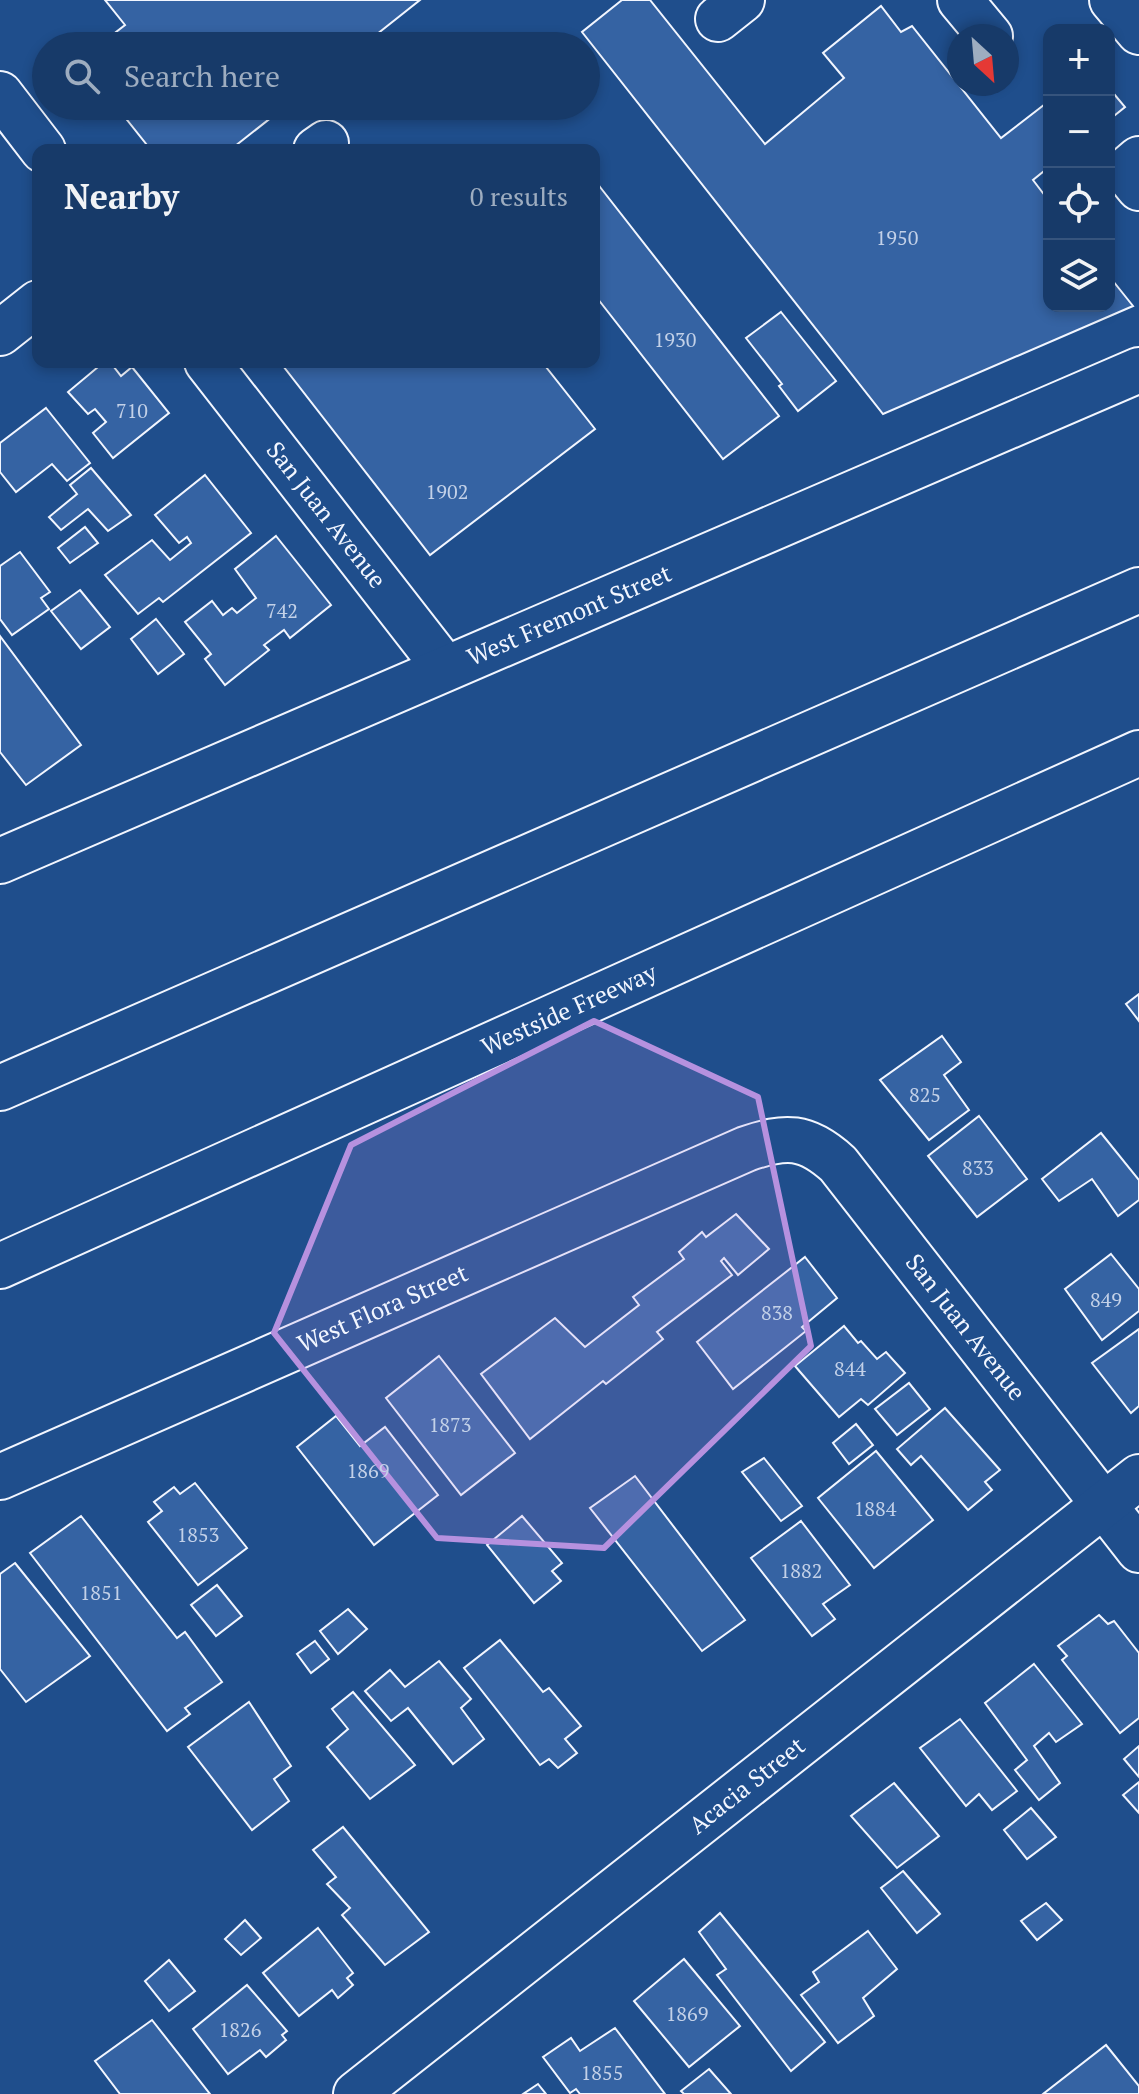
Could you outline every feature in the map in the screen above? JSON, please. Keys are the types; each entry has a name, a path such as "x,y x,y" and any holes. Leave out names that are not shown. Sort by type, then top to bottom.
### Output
{"main road":[{"path":"960,0 980,24"},
{"path":"1112,0 1139,32"},
{"path":"0,94 38,144"},
{"path":"1139,159 1125,171 1139,188"},
{"path":"0,333 32,308"},
{"name":"San Juan Avenue","path":"212,368 445,668"},
{"name":"West Fremont Street","path":"0,861 1139,370"},
{"path":"0,1088 1139,590"},
{"name":"Westside Freeway","path":"0,1266 1139,753"},
{"name":"San Juan Avenue","path":"768,1142 804,1141 821,1149 838,1164 1139,1550"},
{"name":"West Flora Street","path":"0,1477 768,1142"},
{"name":"Acacia Street","path":"356,2094 1139,1477"}],"highlighted area":[{"path":"594,1021 758,1097 811,1346 604,1548 437,1538 274,1333 351,1145"}],"building":[{"path":"105,0 420,0 380,32 116,32 125,25"},
{"path":"622,0 650,0 765,144 844,78 823,53 881,6 901,32 912,26 947,70 947,96 968,96 1001,138 1043,106 1043,172 1033,180 1043,193 1043,312 1115,312 1115,284 1133,306 883,414 600,55 600,32 582,32"},
{"path":"1115,95 1125,107 1115,115"},
{"path":"127,120 268,120 238,144 146,144"},
{"path":"600,187 779,416 723,459 600,302"},
{"path":"781,312 836,381 798,411 779,386 782,384 746,338"},
{"path":"97,368 115,368 121,376 133,368 169,413 113,458 93,433 106,422 95,409 88,414 68,392"},
{"path":"285,368 547,368 595,429 430,555"},
{"path":"46,408 90,463 67,481 52,464 16,492 0,472 0,443"},
{"path":"91,468 131,515 108,531 88,509 61,530 49,517 77,494 70,485"},
{"path":"205,475 251,533 163,602 159,598 138,614 105,575 152,540 170,560 191,543 187,537 179,543 155,515"},
{"path":"85,527 98,543 70,563 58,548"},
{"path":"276,536 331,605 290,638 284,630 264,645 269,650 225,685 205,659 211,654 185,622 212,601 223,615 232,608 237,613 256,598 235,569"},
{"path":"20,552 50,592 41,598 49,609 12,635 0,619 0,566"},
{"path":"80,590 110,627 81,649 51,611"},
{"path":"156,619 184,654 158,674 131,639"},
{"path":"0,636 81,745 26,785 0,752"},
{"path":"1139,994 1139,1021 1126,1004"},
{"path":"942,1036 961,1062 944,1075 969,1110 929,1140 880,1080"},
{"path":"979,1116 1027,1179 977,1217 928,1156"},
{"path":"1101,1133 1139,1180 1139,1200 1118,1216 1092,1179 1059,1201 1042,1179"},
{"path":"736,1214 769,1249 738,1275 724,1258 721,1261 732,1275 657,1332 663,1339 606,1384 603,1381 530,1439 481,1374 555,1318 585,1347 639,1305 633,1297 684,1259 679,1252 702,1232 706,1237"},
{"path":"1111,1254 1139,1289 1139,1311 1102,1340 1065,1289"},
{"path":"805,1257 837,1298 802,1327 806,1331 733,1389 697,1342"},
{"path":"844,1326 877,1359 886,1352 905,1373 868,1405 861,1399 839,1417 795,1366"},
{"path":"1139,1329 1139,1406 1131,1413 1092,1363"},
{"path":"439,1356 515,1453 461,1495 386,1398"},
{"path":"909,1383 930,1409 897,1435 875,1409"},
{"path":"945,1408 1000,1470 985,1482 992,1490 968,1510 921,1456 911,1465 897,1449"},
{"path":"336,1416 360,1446 385,1427 438,1495 374,1545 297,1447"},
{"path":"856,1424 873,1445 849,1464 833,1443"},
{"path":"876,1451 933,1520 874,1568 818,1498"},
{"path":"764,1458 802,1506 781,1521 742,1472"},
{"path":"635,1476 745,1620 702,1651 590,1508"},
{"path":"195,1483 247,1548 198,1585 148,1522 162,1511 154,1502 174,1487 180,1494"},
{"path":"81,1516 177,1638 185,1632 222,1682 185,1708 190,1714 167,1731 30,1553"},
{"path":"522,1516 562,1563 552,1571 561,1581 534,1603 487,1545"},
{"path":"801,1521 850,1585 823,1604 835,1619 812,1636 751,1558"},
{"path":"15,1563 90,1656 26,1702 0,1669 0,1574"},
{"path":"217,1585 242,1616 216,1636 191,1605"},
{"path":"348,1609 367,1629 338,1654 320,1631"},
{"path":"1099,1615 1108,1624 1114,1621 1139,1653 1139,1718 1120,1733 1062,1660 1067,1656 1058,1646"},
{"path":"500,1640 543,1692 549,1688 581,1726 565,1739 577,1753 558,1768 549,1759 540,1765 464,1668"},
{"path":"315,1641 329,1659 311,1673 297,1654"},
{"path":"439,1661 471,1699 461,1708 484,1739 453,1764 408,1708 391,1721 365,1691 390,1670 405,1687"},
{"path":"1034,1664 1082,1724 1056,1742 1049,1733 1034,1746 1060,1783 1039,1800 1015,1770 1027,1760 985,1703"},
{"path":"353,1692 415,1765 370,1799 327,1747 348,1729 332,1709"},
{"path":"249,1702 291,1766 274,1779 289,1801 252,1830 188,1747"},
{"path":"960,1719 1017,1791 992,1810 979,1794 966,1806 920,1748"},
{"path":"1139,1746 1139,1777 1124,1759"},
{"path":"1139,1782 1139,1813 1123,1795"},
{"path":"894,1783 939,1836 897,1868 851,1816"},
{"path":"1031,1808 1056,1837 1027,1859 1004,1830"},
{"path":"343,1827 429,1932 385,1965 342,1915 350,1908 327,1884 336,1877 313,1850"},
{"path":"903,1871 940,1914 917,1933 881,1888"},
{"path":"1046,1903 1062,1920 1037,1940 1021,1921"},
{"path":"720,1913 825,2042 791,2071 717,1975 726,1969 699,1932"},
{"path":"245,1920 261,1938 241,1955 225,1939"},
{"path":"318,1928 353,1973 347,1978 353,1985 338,1998 332,1990 299,2016 263,1973"},
{"path":"868,1931 897,1969 863,1998 874,2016 838,2043 801,1995 819,1982 813,1972"},
{"path":"684,1959 740,2026 689,2067 634,2001"},
{"path":"169,1960 195,1991 169,2011 145,1981"},
{"path":"247,1985 287,2031 282,2035 286,2040 266,2057 260,2050 228,2074 193,2029"},
{"path":"152,2020 210,2094 120,2094 95,2061"},
{"path":"615,2028 665,2094 580,2094 576,2089 570,2093 543,2057 571,2038 580,2051"},
{"path":"1106,2045 1139,2086 1139,2094 1043,2094"},
{"path":"709,2069 731,2094 684,2094 681,2091"},
{"path":"538,2084 546,2094 523,2094"}]}
